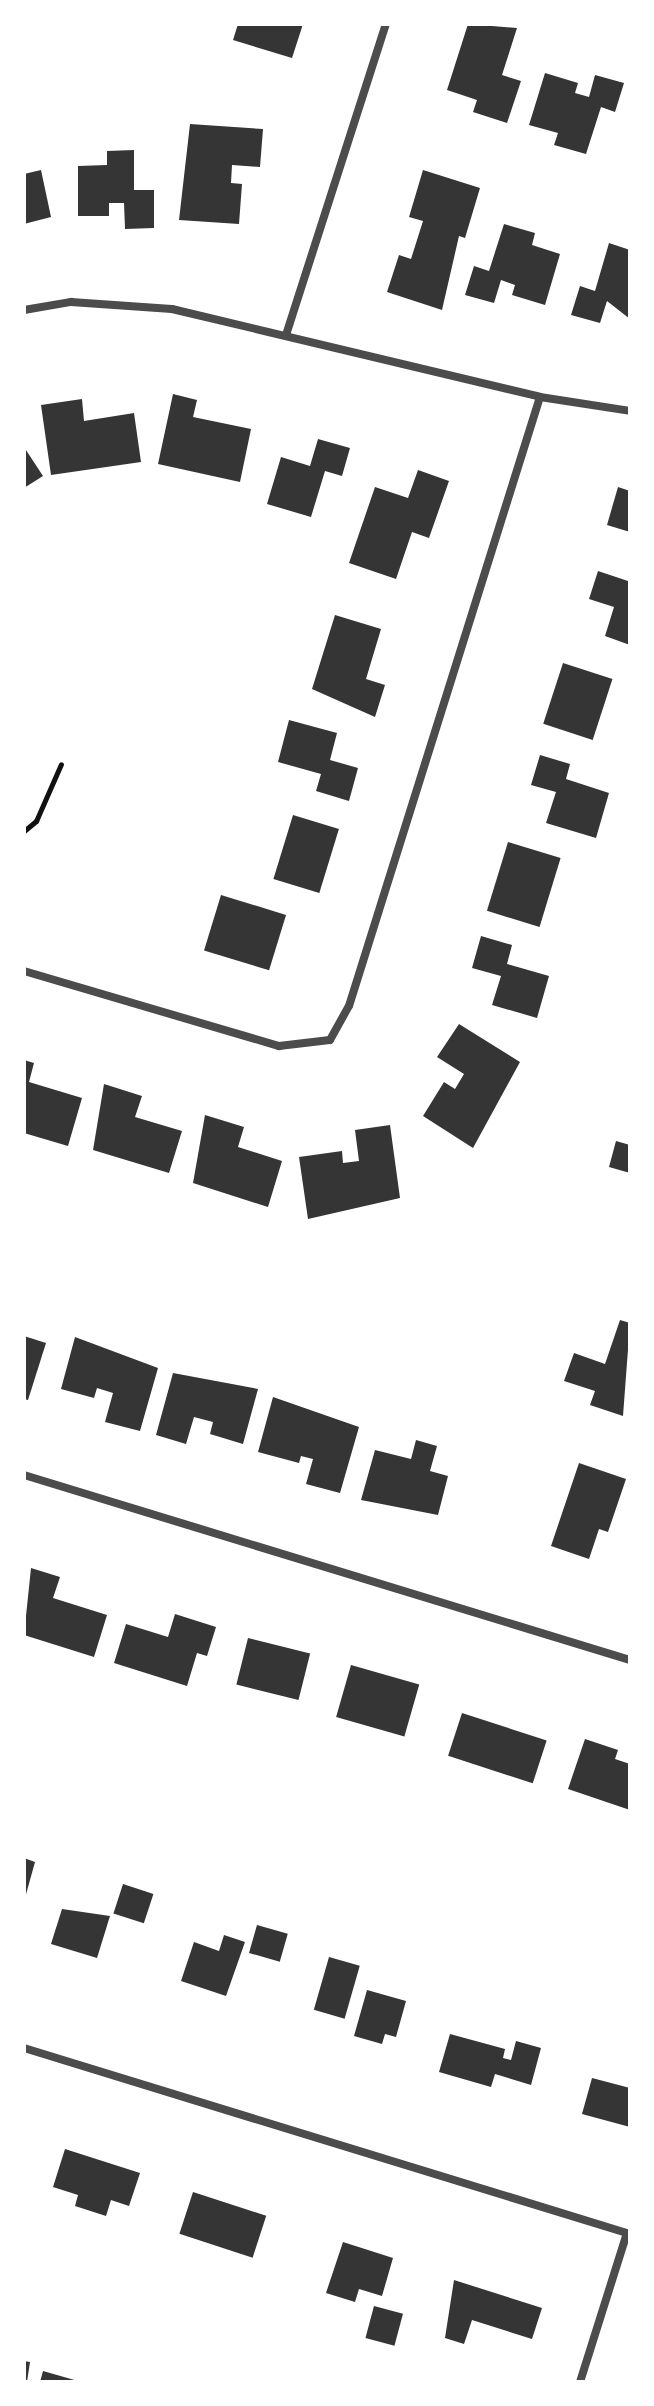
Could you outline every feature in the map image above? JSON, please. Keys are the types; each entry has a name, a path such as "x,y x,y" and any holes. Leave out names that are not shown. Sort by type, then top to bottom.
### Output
{"street":[{"path":"286,335 386,24"},
{"path":"24,310 116,303 286,335 540,397 630,411"},
{"path":"24,971 279,1046 330,1040 349,1006 540,397"},
{"path":"24,1475 630,1660"},
{"path":"24,2048 628,2234 580,2382"}],"path":[{"path":"24,831 36,821 61,764"}],"building":[{"path":"238,24 303,24 292,58 233,40"},
{"path":"468,24 517,28 502,75 521,81 507,123 473,112 477,100 447,90"},
{"path":"545,73 578,83 575,93 589,97 595,75 624,83 615,112 601,107 586,154 554,145 558,133 529,125"},
{"path":"190,124 263,129 260,167 232,165 231,183 242,184 239,224 179,220"},
{"path":"134,150 134,190 154,190 154,228 125,229 124,203 109,203 109,216 78,216 78,166 107,165 107,151"},
{"path":"41,170 51,217 24,224 24,174"},
{"path":"423,170 480,188 465,238 459,236 442,310 387,292 399,255 411,259 423,221 409,217"},
{"path":"504,224 535,233 532,245 560,254 545,305 512,295 515,285 501,280 494,303 465,295 474,266 489,271"},
{"path":"609,243 630,250 630,319 607,301 600,323 571,315 580,286 595,291"},
{"path":"173,394 197,400 193,417 251,429 240,482 158,464"},
{"path":"82,399 84,421 134,413 141,462 51,475 41,405"},
{"path":"318,439 350,448 342,476 325,471 311,517 267,504 281,457 310,466"},
{"path":"24,447 43,476 24,488"},
{"path":"418,470 449,481 429,538 412,532 396,579 349,563 375,487 408,498"},
{"path":"618,487 630,491 630,532 607,525"},
{"path":"598,571 628,581 630,645 605,636 614,607 589,599"},
{"path":"335,615 381,629 366,679 385,685 375,717 312,689"},
{"path":"563,663 612,679 593,740 543,724"},
{"path":"289,720 337,733 330,760 358,768 349,801 316,791 321,774 278,762"},
{"path":"540,755 570,764 566,779 609,793 596,838 546,823 556,792 531,785"},
{"path":"293,815 339,829 319,893 273,879"},
{"path":"508,842 561,858 540,927 487,911"},
{"path":"221,895 286,915 269,970 204,950"},
{"path":"481,936 512,945 507,964 549,976 537,1018 492,1005 501,976 472,968"},
{"path":"459,1024 520,1062 473,1148 423,1116 444,1082 455,1089 464,1074 437,1057"},
{"path":"24,1060 34,1063 29,1082 82,1098 68,1146 24,1133"},
{"path":"104,1084 142,1096 135,1117 182,1131 169,1173 93,1150"},
{"path":"205,1115 244,1127 238,1147 282,1161 268,1207 193,1183"},
{"path":"390,1125 400,1198 308,1219 299,1157 342,1151 343,1163 359,1161 355,1130"},
{"path":"616,1141 630,1145 630,1173 609,1167"},
{"path":"620,1320 630,1323 623,1416 590,1405 595,1391 564,1381 574,1353 605,1364"},
{"path":"24,1336 46,1343 28,1400 24,1399"},
{"path":"75,1337 158,1368 140,1431 105,1422 113,1393 97,1388 94,1398 61,1389"},
{"path":"173,1373 258,1389 243,1444 210,1434 213,1422 194,1417 186,1444 156,1435"},
{"path":"273,1397 359,1427 340,1493 306,1484 313,1459 301,1456 299,1463 258,1452"},
{"path":"416,1440 437,1446 430,1471 448,1476 438,1515 361,1500 375,1450 411,1459"},
{"path":"579,1463 626,1479 608,1532 599,1529 589,1559 551,1546"},
{"path":"31,1568 60,1577 53,1598 107,1615 94,1657 24,1635"},
{"path":"175,1614 216,1627 207,1656 197,1653 187,1686 114,1663 126,1624 168,1637"},
{"path":"248,1638 310,1653 298,1700 236,1685"},
{"path":"351,1665 419,1685 404,1736 336,1717"},
{"path":"462,1713 547,1741 533,1783 448,1756"},
{"path":"585,1739 618,1750 615,1759 630,1764 630,1810 568,1789"},
{"path":"24,1858 35,1862 25,1898 24,1898"},
{"path":"123,1884 153,1894 144,1923 113,1913"},
{"path":"62,1909 110,1916 97,1958 51,1944"},
{"path":"257,1925 288,1934 280,1962 249,1953"},
{"path":"224,1935 245,1942 226,1996 181,1981 194,1942 219,1951"},
{"path":"329,1957 360,1966 345,2019 314,2010"},
{"path":"367,1990 406,2001 396,2037 385,2034 382,2044 354,2036"},
{"path":"450,2034 505,2049 503,2058 511,2060 516,2041 541,2048 531,2085 495,2074 491,2087 439,2072"},
{"path":"592,2078 630,2088 630,2127 582,2114"},
{"path":"65,2149 140,2173 129,2206 111,2200 106,2216 75,2206 78,2195 53,2187"},
{"path":"193,2192 266,2216 253,2258 179,2234"},
{"path":"343,2242 393,2258 382,2296 359,2289 355,2302 326,2293"},
{"path":"454,2280 542,2308 532,2339 472,2320 464,2344 445,2338"},
{"path":"374,2306 403,2314 394,2346 365,2338"},
{"path":"24,2361 30,2362 27,2382 24,2382"},
{"path":"43,2371 78,2381 78,2382 40,2382"}]}
